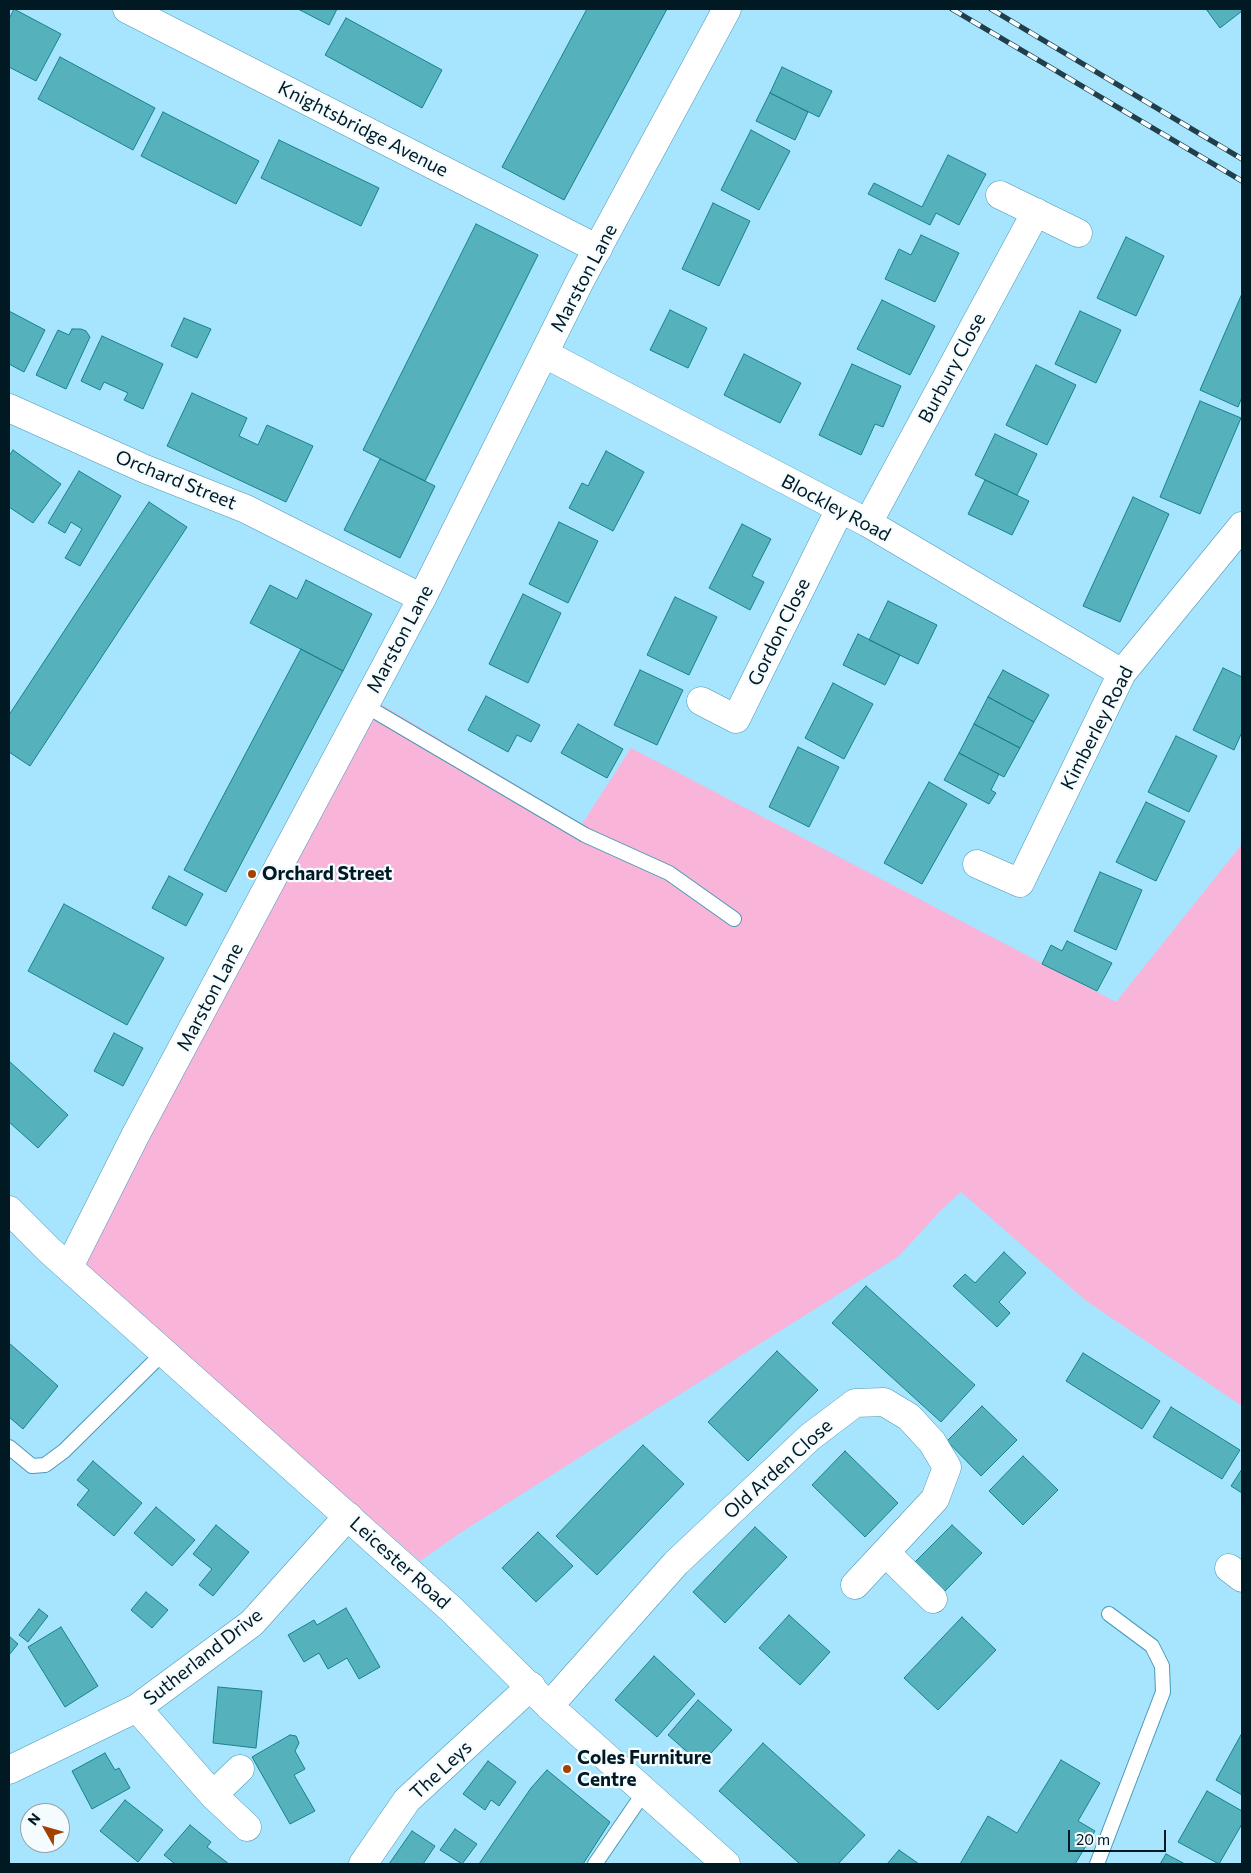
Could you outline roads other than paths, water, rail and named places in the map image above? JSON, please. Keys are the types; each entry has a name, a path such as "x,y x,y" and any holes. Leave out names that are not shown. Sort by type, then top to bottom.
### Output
{"street":[{"name":"Knightsbridge Avenue","path":"127,9 598,249"},
{"name":"Marston Lane","path":"69,1267 136,1134 366,706 582,279 727,9"},
{"path":"1000,195 1078,233"},
{"name":"Burbury Close","path":"868,523 1036,212"},
{"name":"Blockley Road","path":"545,354 868,523 1122,673"},
{"name":"Orchard Street","path":"9,408 145,469 246,509 422,598"},
{"name":"Gordon Close","path":"701,701 736,719 840,509"},
{"name":"Kimberley Road","path":"978,864 1020,883 1122,673 1242,526"},
{"name":"Leicester Road","path":"9,1210 69,1267 451,1609 531,1686 549,1706 726,1864"},
{"name":"Old Arden Close","path":"549,1706 676,1563 810,1437 855,1402 884,1402 909,1417 932,1442 947,1467 935,1499 855,1585"},
{"name":"Sutherland Drive","path":"9,1770 137,1708 252,1622 348,1516"},
{"path":"886,1553 933,1599"},
{"name":"The Leys","path":"363,1864 407,1800 531,1686"},
{"name":"Sutherland Drive","path":"137,1708 213,1795 247,1827"},
{"path":"213,1795 240,1769"}],"lane":[{"path":"366,706 586,835 669,874 734,919"},
{"path":"9,1447 32,1466 45,1464 64,1451 164,1352"},
{"path":"1097,1864 1163,1692 1162,1666 1152,1646 1108,1614"},
{"path":"595,1864 645,1792"}],"railway":[{"path":"952,9 1242,181"},
{"path":"991,9 1242,159"}],"place":[{"name":"Orchard Street","path":"252,874"},
{"name":"Coles Furniture Centre","path":"567,1769"}]}
